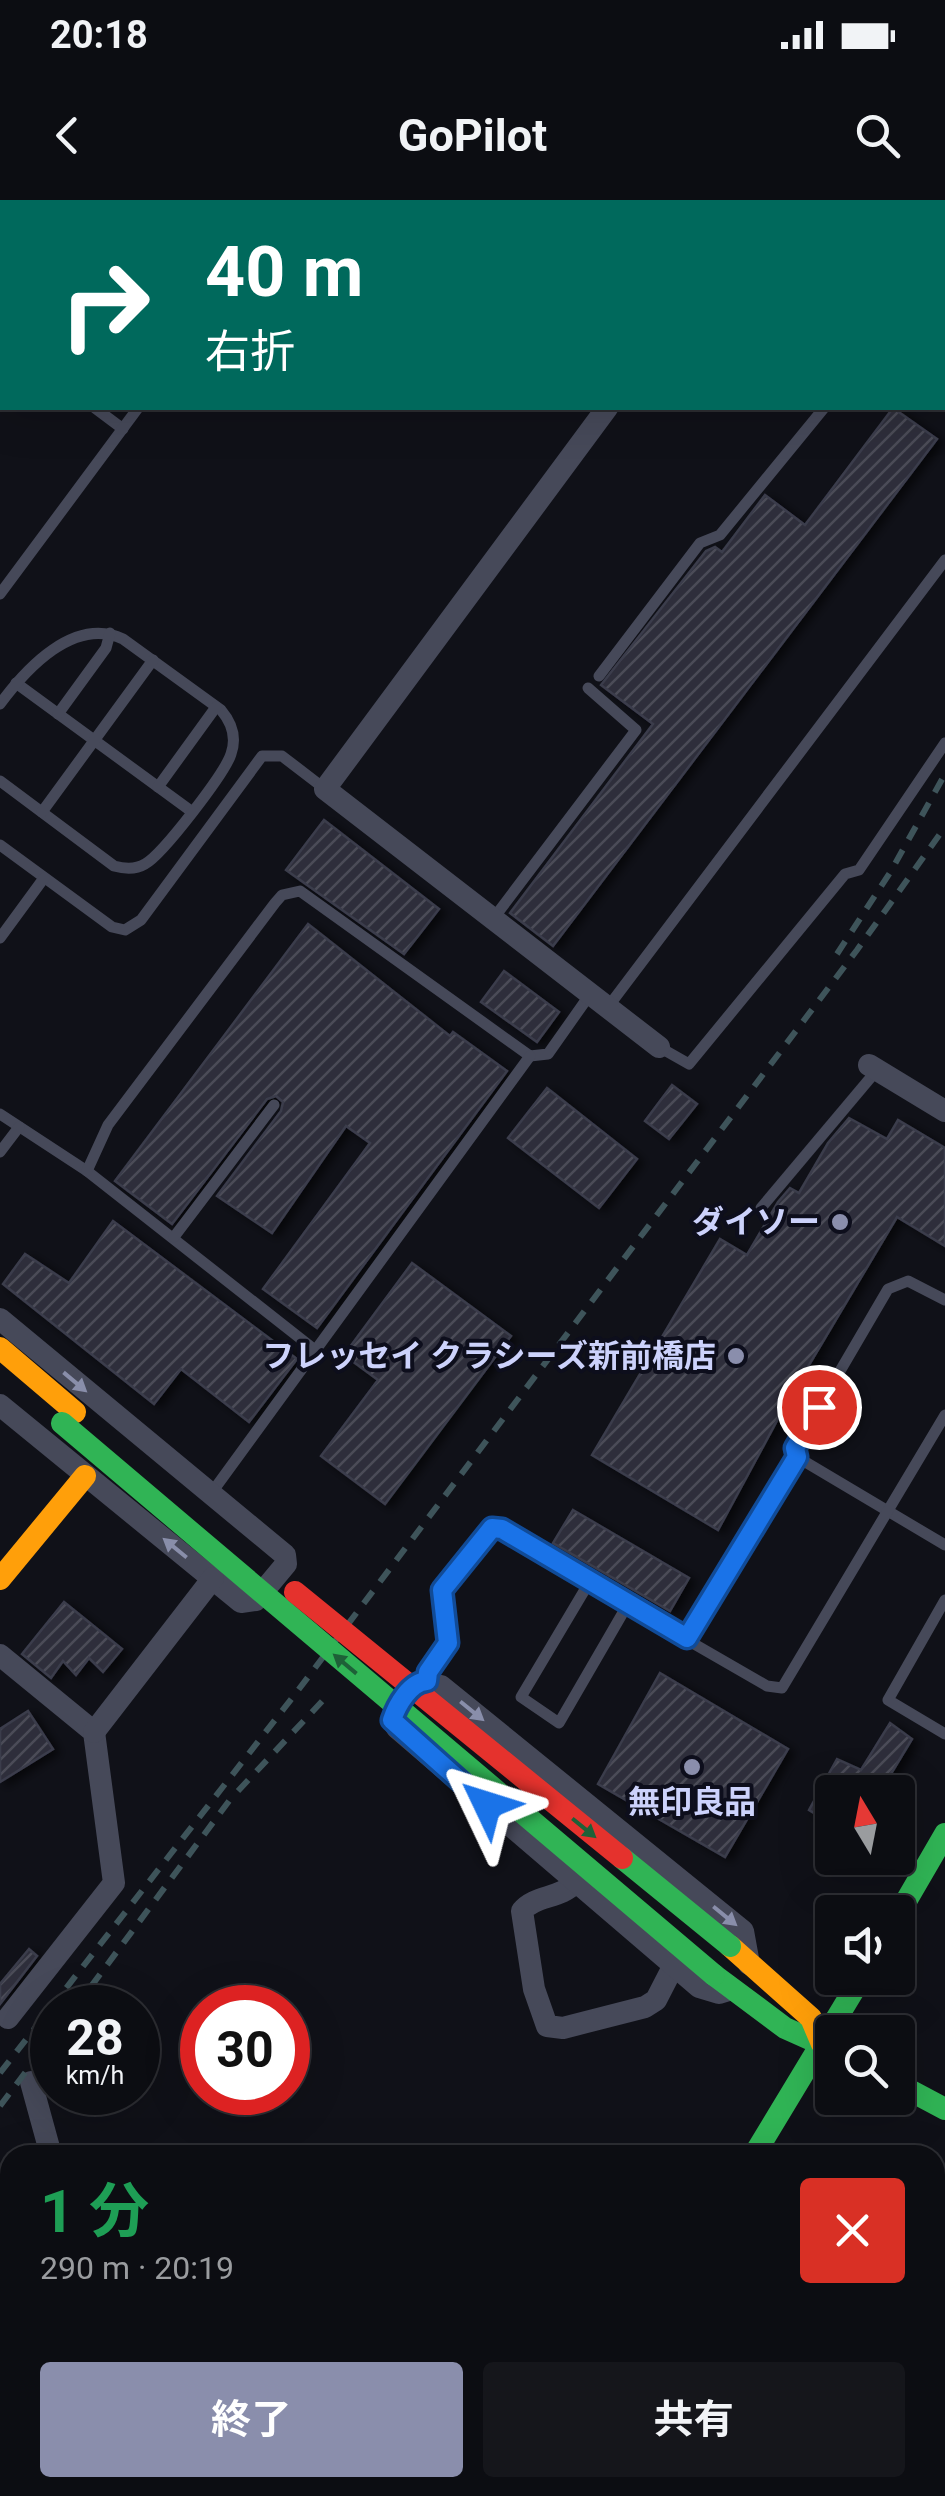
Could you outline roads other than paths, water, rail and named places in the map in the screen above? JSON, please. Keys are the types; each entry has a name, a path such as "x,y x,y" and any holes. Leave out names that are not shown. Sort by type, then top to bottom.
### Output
{"street":[{"path":"607,410 325,789 659,1046"},
{"path":"873,1068 945,1111"},
{"path":"0,1319 287,1560 252,1604 241,1602 0,1405"},
{"path":"0,1348 68,1418 723,1982 784,2028 815,2041"},
{"path":"0,1374 68,1418 730,1946 815,2025"},
{"path":"0,1580 84,1476"},
{"path":"94,1732 212,1578"},
{"path":"0,1655 94,1732 114,1883 8,2018"},
{"path":"723,1982 707,1991 397,1728 392,1720 394,1712 419,1682 441,1686 743,1931 748,1964"},
{"path":"910,1895 945,1834"},
{"path":"576,1882 565,1894 530,1902 522,1911 534,1989 547,2026 563,2028 645,2007 656,2000 674,1965"},
{"path":"765,2145 815,2065"},
{"path":"915,2093 945,2109"},
{"path":"40,2115 49,2145"}],"lane":[{"path":"97,410 123,429"},
{"path":"0,594 137,410"},
{"path":"599,676 700,544 720,535 822,410"},
{"path":"86,1171 108,1125 275,903 292,892 300,891 530,1056 548,1054 600,1000 945,560"},
{"path":"0,564 14,575"},
{"path":"0,704 41,658 92,633 110,633 216,707 231,723 233,750 155,857 131,869 114,866 0,781"},
{"path":"58,714 106,648 110,633"},
{"path":"42,812 153,660"},
{"path":"16,683 191,811"},
{"path":"493,919 636,730 588,688"},
{"path":"158,787 216,707"},
{"path":"659,1046 688,1064 845,874 859,870 945,744"},
{"path":"0,845 112,927 125,930 140,920 262,756 282,756 325,789"},
{"path":"0,938 44,878"},
{"path":"210,1495 530,1056"},
{"path":"760,1208 873,1068"},
{"path":"174,1237 274,1104"},
{"path":"0,1114 86,1171 315,1350"},
{"path":"0,1152 18,1127"},
{"path":"687,1638 797,1457 795,1448 888,1289 908,1280 945,1300"},
{"path":"427,1681 449,1638 442,1590 488,1530 502,1529 766,1686 782,1688 945,1415"},
{"path":"797,1457 945,1545"},
{"path":"590,1581 520,1697 559,1723 628,1604"},
{"path":"945,1600 888,1700 945,1734"}],"railway":[{"path":"837,954 891,871 945,774"},
{"path":"0,2073 296,1693 857,950 945,827"},
{"path":"238,1791 327,1696"},
{"path":"92,1985 229,1801"},
{"path":"0,2106 30,2066"}],"place":[{"name":"ダイソー","path":"840,1222"},
{"name":"フレッセイ クラシーズ新前橋店","path":"736,1356"},
{"name":"無印良品","path":"692,1767"}]}
